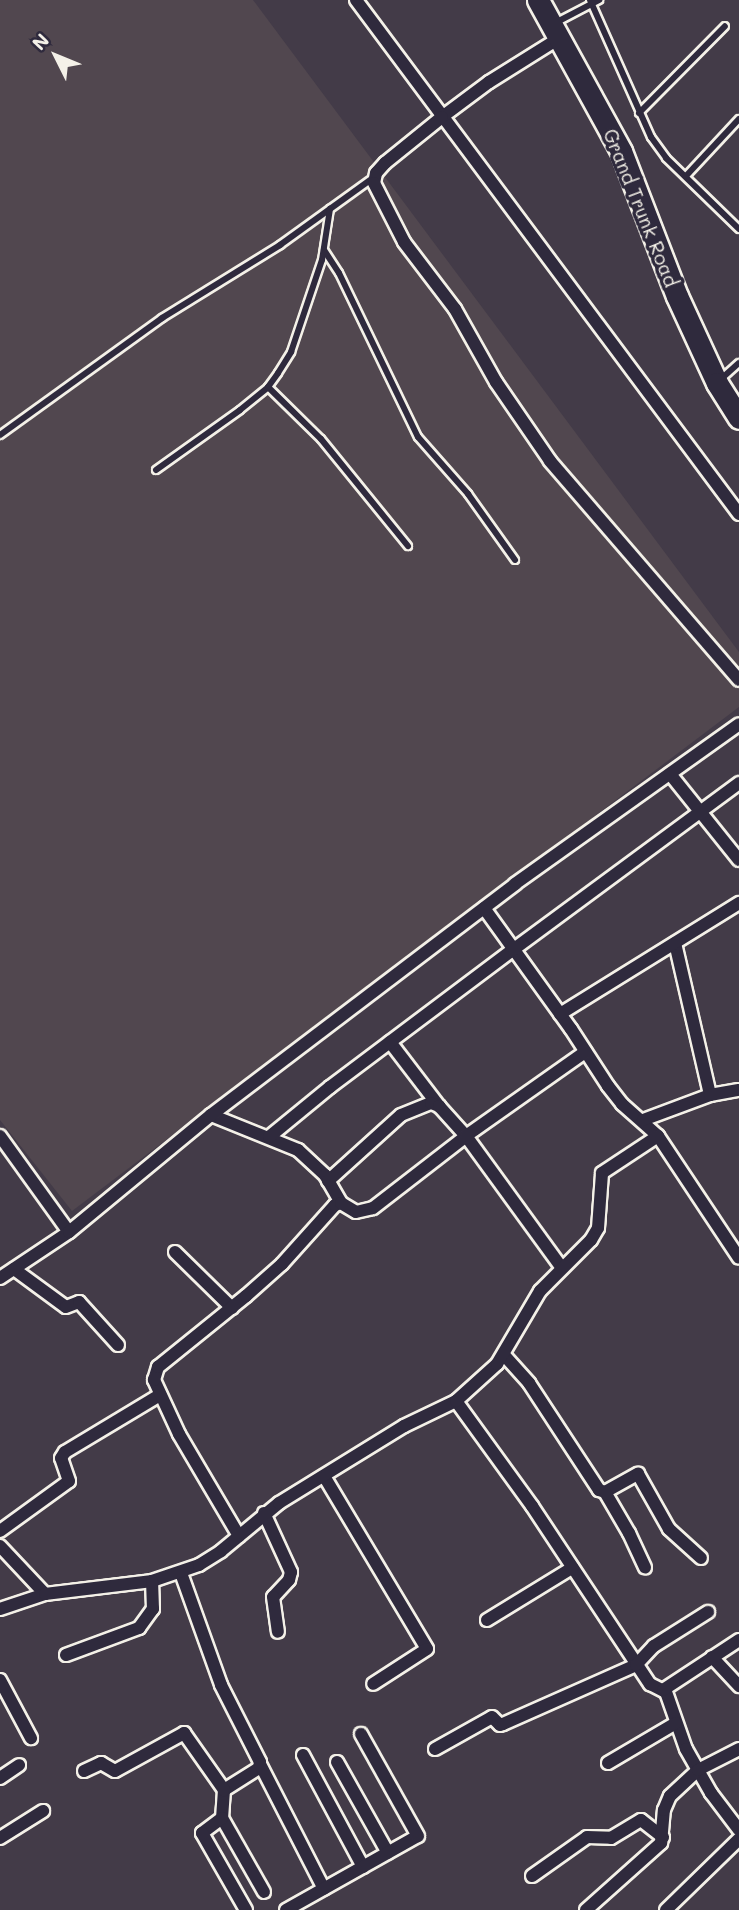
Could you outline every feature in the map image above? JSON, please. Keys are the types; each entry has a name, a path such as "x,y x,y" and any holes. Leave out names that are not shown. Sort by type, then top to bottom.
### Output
{"main road":[{"name":"Grand Trunk Road","path":"538,0 621,151 677,296 717,383 739,418"}],"street":[{"path":"356,0 739,514"},
{"path":"557,31 385,163 374,177 377,192 404,242 454,309 496,382 543,452 739,680"},
{"path":"0,1278 69,1232 211,1115 484,908 739,724"},
{"path":"670,774 739,860"},
{"path":"270,1137 514,948 739,783"},
{"path":"560,1014 739,903"},
{"path":"484,908 622,1104 659,1136 739,1258"},
{"path":"675,943 710,1095"},
{"path":"390,1042 439,1106 466,1136 562,1268"},
{"path":"211,1115 298,1150 314,1163 341,1203 356,1212 373,1208 466,1136 585,1052"},
{"path":"643,1120 710,1095 739,1090"},
{"path":"328,1181 401,1115 430,1104 439,1106"},
{"path":"0,1136 69,1232"},
{"path":"0,1609 45,1594 152,1581 181,1573 221,1551 264,1513 404,1426 456,1401 504,1355 540,1291 592,1240 598,1228 599,1181 602,1173 659,1136"},
{"path":"239,1536 179,1434 154,1380 158,1367 282,1264 330,1210 341,1203"},
{"path":"175,1252 232,1308"},
{"path":"14,1269 66,1307 79,1301 118,1345"},
{"path":"504,1355 529,1383 599,1490 605,1492 645,1567"},
{"path":"0,1531 69,1481 61,1458 65,1452 160,1395"},
{"path":"456,1401 532,1506 636,1665 650,1684 663,1690 669,1698 676,1723 698,1770 739,1830"},
{"path":"605,1492 638,1474 669,1529 701,1558"},
{"path":"324,1476 390,1591 427,1646 424,1653 373,1684"},
{"path":"264,1513 291,1572 289,1580 273,1597 278,1632"},
{"path":"0,1546 45,1594"},
{"path":"487,1620 572,1568"},
{"path":"181,1573 221,1685 324,1889"},
{"path":"66,1655 139,1628 153,1609 152,1581"},
{"path":"435,1749 492,1717 499,1725 503,1724 636,1665 654,1646 708,1612"},
{"path":"663,1690 739,1640"},
{"path":"712,1657 739,1686"},
{"path":"0,1680 31,1738"},
{"path":"608,1763 676,1723"},
{"path":"84,1771 101,1763 115,1771 184,1733 224,1790 222,1818 264,1892"},
{"path":"294,1908 416,1838 418,1832 361,1734"},
{"path":"586,1910 657,1849 663,1837 666,1802 698,1770 739,1749"},
{"path":"303,1755 363,1867"},
{"path":"337,1762 388,1853"},
{"path":"0,1778 19,1765"},
{"path":"224,1790 260,1765"},
{"path":"0,1838 43,1811"},
{"path":"222,1818 203,1829 202,1833 246,1910"},
{"path":"532,1876 583,1838 611,1838 641,1820 663,1837"},
{"path":"666,1910 739,1839"}],"lane":[{"path":"557,31 594,2 639,113 657,147 739,229"},
{"path":"639,113 725,26"},
{"path":"686,176 739,119"},
{"path":"0,435 162,318 280,245 374,177"},
{"path":"156,470 268,387 291,352 324,250 330,208"},
{"path":"324,250 339,273 418,436 468,494 515,560"},
{"path":"717,383 739,363"},
{"path":"268,387 321,439 408,546"}],"shaded area":[{"path":"0,0 253,0 739,652 739,707 72,1211 0,1120"}]}
